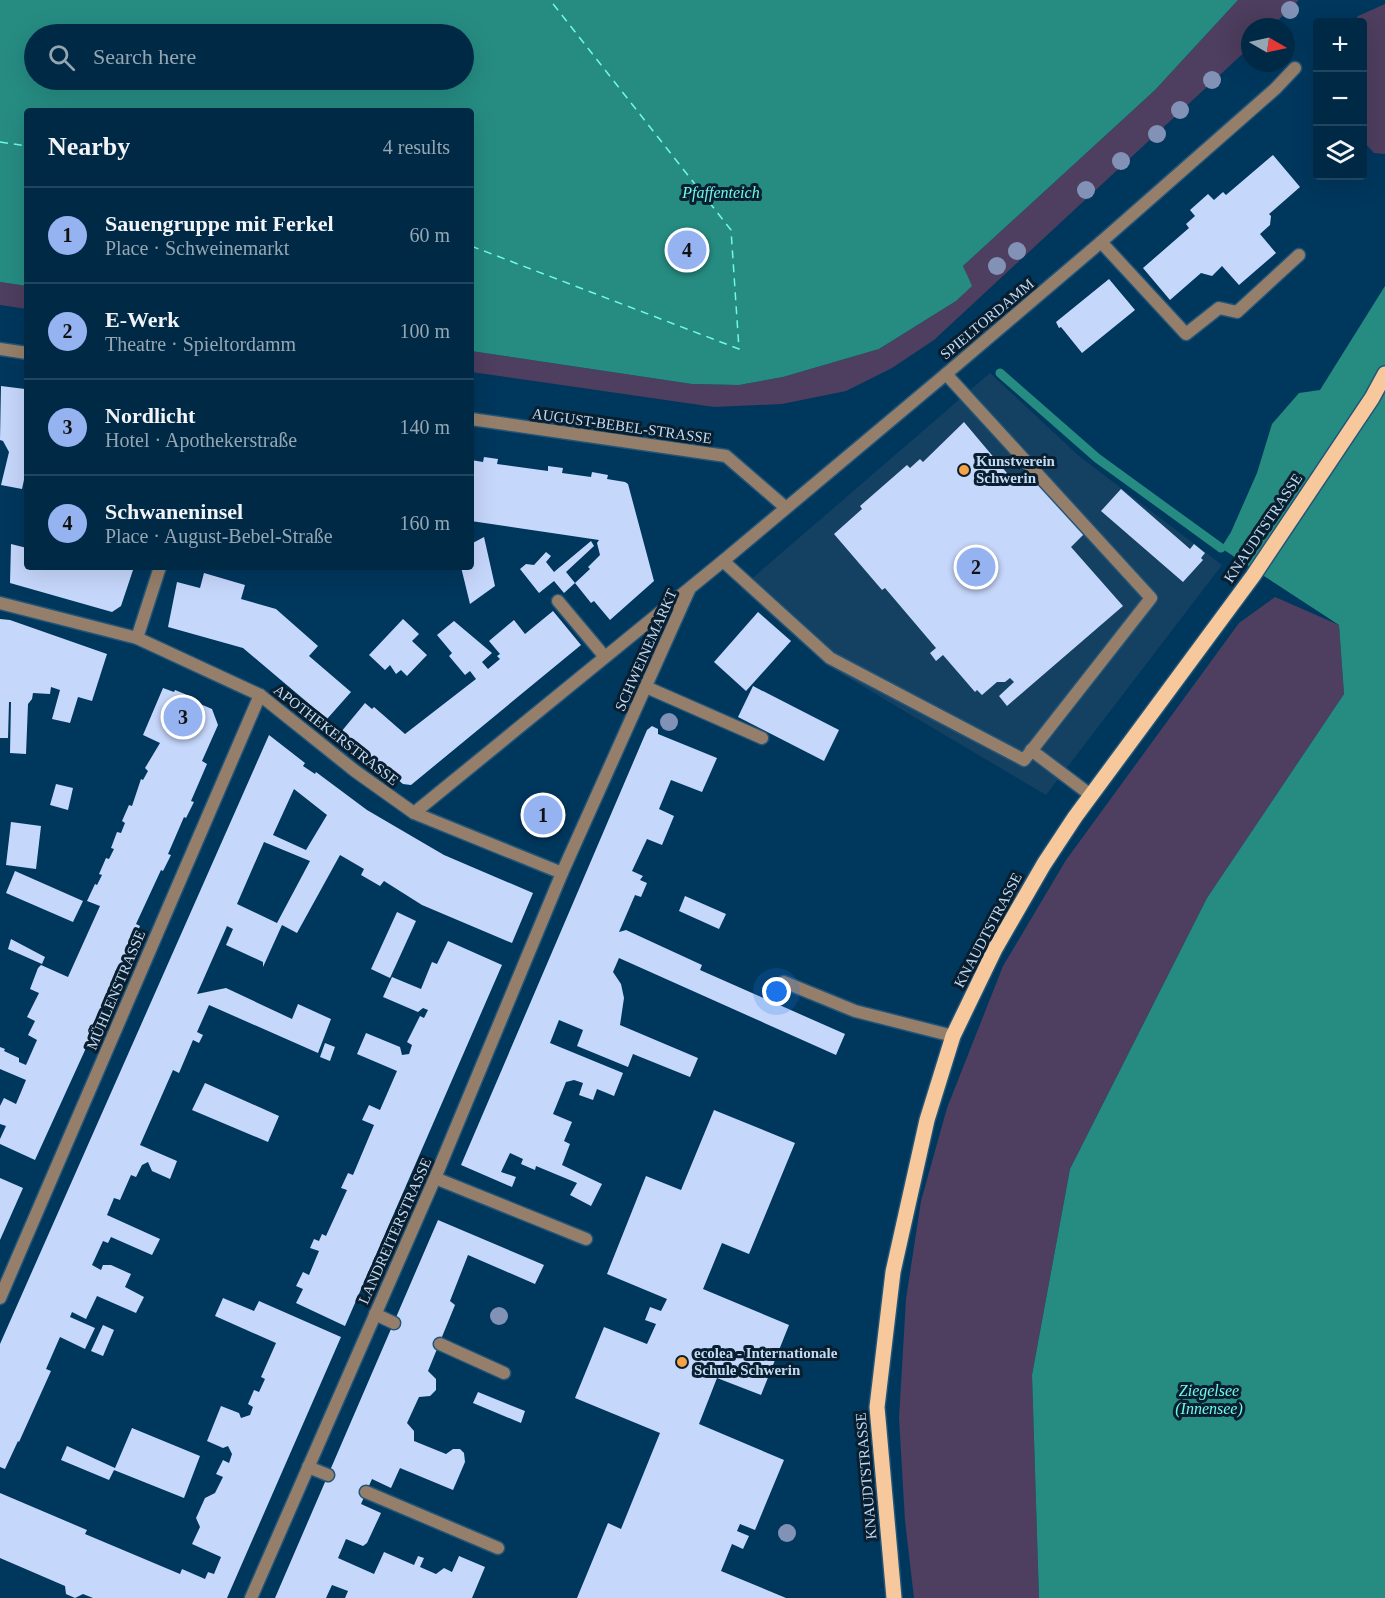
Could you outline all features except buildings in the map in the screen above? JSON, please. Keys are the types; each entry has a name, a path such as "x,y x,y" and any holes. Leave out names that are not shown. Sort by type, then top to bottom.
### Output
{"main road":[{"name":"KNAUDTSTRASSE","path":"894,1598 877,1407 893,1272 927,1120 953,1036 995,950 1044,864 1075,817 1253,576 1372,398 1385,374"}],"street":[{"name":"SPIELTORDAMM","path":"691,586 1101,242 1275,89 1291,72"},
{"path":"1101,242 1186,334 1219,308 1238,312 1299,255"},
{"path":"0,349 24,353"},
{"path":"723,561 830,658 1024,760 1150,598 946,374"},
{"name":"AUGUST-BEBEL-STRASSE","path":"474,419 726,456 785,507"},
{"path":"137,638 159,570"},
{"name":"SCHWEINEMARKT","path":"414,813 691,586"},
{"name":"SCHWEINEMARKT","path":"562,873 691,586"},
{"path":"558,601 605,657"},
{"name":"APOTHEKERSTRASSE","path":"0,603 137,638 260,695 356,771 414,813"},
{"path":"646,687 762,738"},
{"name":"MÜHLENSTRASSE","path":"0,1298 260,695"},
{"path":"1031,750 1092,796"},
{"path":"414,813 562,873"},
{"name":"LANDREITERSTRASSE","path":"250,1598 435,1178 562,873"},
{"path":"784,982 855,1011 953,1036"},
{"path":"435,1178 586,1239"},
{"path":"375,1314 394,1323"},
{"path":"440,1344 504,1373"},
{"path":"308,1467 328,1475"},
{"path":"366,1492 498,1548"}],"shaded area":[{"path":"1238,0 1299,0 1280,18 1241,18 1241,55 934,340 892,368 846,391 782,404 714,407 474,372 474,351 692,384 739,385 783,377 879,349 956,301 971,286 963,266 1155,90"},
{"path":"1385,4 1385,154 1374,153 1367,145 1367,18 1357,18"},
{"path":"0,282 24,286 24,309 0,305"},
{"path":"990,373 1079,456 1222,565 1046,795 825,664 741,588"},
{"path":"1275,597 1339,625 1344,694 1207,898 1070,1169 1032,1375 1039,1598 914,1598 905,1521 899,1418 906,1299 921,1201 947,1108 1003,966 1066,860 1239,623"}],"water":[{"name":"Pfaffenteich","path":"0,0 1238,0 1155,90 963,266 972,286 956,301 879,349 783,377 739,385 692,384 474,351 474,108 24,108 24,286 0,282"},
{"name":"Ziegelsee (Innensee)","path":"1385,286 1385,1598 1039,1598 1032,1375 1070,1169 1207,898 1344,694 1339,625 1221,548 1231,532 1257,473 1272,424 1299,393 1320,390"}],"waterway":[{"path":"1000,373 1097,458 1221,548"}],"ferry route":[{"path":"474,247 739,349 731,230 550,0"},
{"path":"0,142 24,146"}],"place":[{"name":"Schwaneninsel","path":"687,250"},
{"name":"Kunstverein Schwerin","path":"964,470"},
{"name":"E-Werk","path":"976,567"},
{"name":"Nordlicht","path":"183,717"},
{"name":"Sauengruppe mit Ferkel","path":"543,815"},
{"name":"ecolea - Internationale Schule Schwerin","path":"682,1362"}]}
